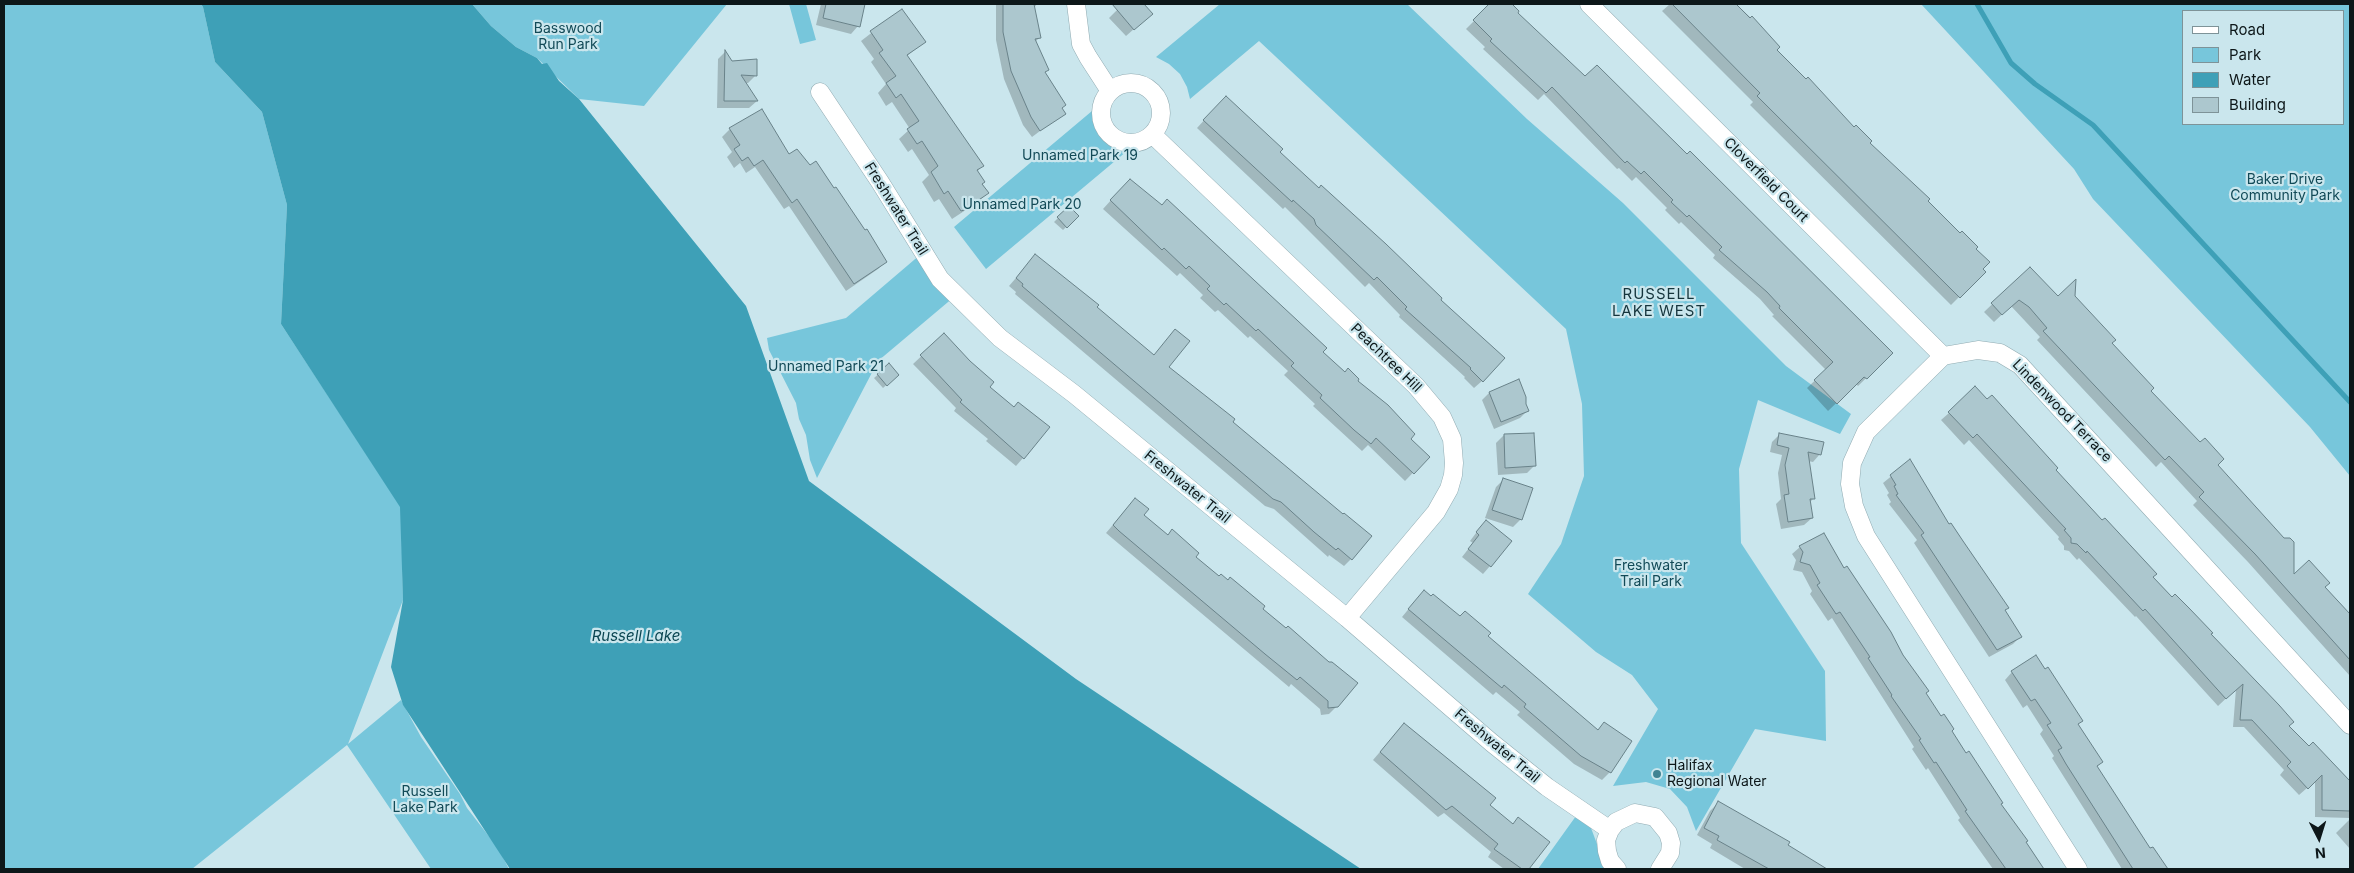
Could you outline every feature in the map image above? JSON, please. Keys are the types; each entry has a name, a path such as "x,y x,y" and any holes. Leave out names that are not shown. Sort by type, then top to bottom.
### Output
{"street":[{"path":"1076,4 1081,44 1110,91"},
{"name":"Cloverfield Court","path":"1589,4 1943,356"},
{"path":"1129,82 1140,84 1152,91 1161,106 1162,116 1159,126 1153,135 1136,144 1117,140 1109,134 1104,127 1101,117 1104,99 1110,91 1129,82"},
{"name":"Freshwater Trail","path":"820,92 880,182 940,279 1000,338 1074,394 1347,618 1492,743 1547,787 1610,830"},
{"name":"Peachtree Hill","path":"1153,135 1416,386 1442,417 1452,439 1453,475 1449,489 1436,512 1347,618"},
{"name":"Lindenwood Terrace","path":"1943,356 1985,351 2000,353 2020,365 2174,530 2350,725"},
{"path":"1943,356 1866,432 1852,463 1850,484 1854,506 1866,536 2078,869"},
{"path":"1617,869 1610,861 1606,840 1616,822 1630,814 1645,814 1655,817 1663,824 1671,842 1668,867"}],"green space":[{"name":"Russell Lake Park","path":"4,4 201,4 203,7 215,62 262,112 287,205 281,324 401,507 403,600 348,744 401,700 421,737 460,794 467,808 498,848 509,869 431,869 347,745 192,869 4,869"},
{"name":"Basswood Run Park","path":"472,4 727,4 644,106 579,99 537,58 516,47 491,26"},
{"path":"789,4 806,4 816,40 800,44"},
{"name":"Freshwater Trail Park","path":"1220,4 1407,4 1527,119 1623,203 1786,366 1851,414 1840,434 1758,400 1739,469 1741,543 1825,671 1826,741 1755,729 1696,831 1687,807 1670,789 1646,782 1613,786 1658,709 1632,675 1596,652 1528,594 1561,544 1584,476 1582,404 1566,329 1259,41 1190,99 1187,87 1180,74 1169,64 1156,57"},
{"name":"Baker Drive Community Park","path":"1921,4 2350,4 2350,476 2310,427 2093,199 2074,169"},
{"path":"1092,111 1096,125 1105,137 1114,145 1127,151 986,269 954,227"},
{"name":"Unnamed Park 21","path":"921,254 954,297 878,361 817,478 810,460 806,435 799,419 796,403 769,350 767,338 846,318"},
{"path":"1576,816 1591,828 1600,852 1613,869 1538,869"}],"water":[{"name":"Russell Lake","path":"201,4 472,4 491,26 516,47 537,58 542,64 547,63 559,81 579,99 746,306 809,481 1076,679 1361,869 510,869 403,705 391,667 403,600 400,507 281,324 287,205 262,112 215,62"}],"building":[{"path":"826,4 865,4 860,27 823,18"},
{"path":"1003,4 1034,4 1041,38 1035,39 1049,70 1045,72 1066,105 1062,108 1066,114 1040,131 1031,117 1011,71 1003,32"},
{"path":"1112,4 1144,4 1153,14 1134,30"},
{"path":"1489,4 1512,4 1519,11 1518,13 1585,76 1597,65 1687,154 1690,151 1893,353 1867,379 1864,377 1837,404 1814,380 1833,362 1779,308 1780,306 1767,292 1719,250 1722,247 1689,215 1687,217 1671,202 1673,200 1644,171 1641,174 1627,161 1625,163 1552,87 1546,93 1490,41 1492,39 1473,20"},
{"path":"1672,4 1736,4 1750,18 1752,16 1780,47 1777,50 1806,79 1808,77 1854,127 1856,125 1872,141 1870,143 1930,199 1928,201 1960,233 1962,231 1978,247 1976,249 1990,262 1983,269 1986,272 1960,298 1757,96 1760,93"},
{"path":"902,9 926,42 907,55 984,166 977,170 985,182 982,184 989,193 961,211 948,191 944,194 931,172 938,166 922,141 917,144 907,129 919,121 901,94 896,98 886,83 896,76 879,53 883,50 870,31"},
{"path":"725,50 732,61 757,59 757,76 741,75 758,101 724,101"},
{"path":"1226,96 1283,149 1280,152 1319,188 1321,185 1386,244 1442,298 1441,300 1505,358 1483,382 1471,368 1405,309 1407,307 1377,277 1374,280 1316,225 1314,219 1293,200 1292,202 1203,120"},
{"path":"762,109 789,154 797,149 810,165 816,161 865,230 867,229 887,262 854,284 797,199 792,203 763,160 754,166 748,157 742,161 734,149 740,145 729,128"},
{"path":"1130,179 1162,205 1167,199 1327,348 1323,352 1345,372 1348,368 1359,379 1358,381 1388,405 1415,434 1411,439 1430,457 1414,474 1376,438 1371,444 1354,430 1320,398 1322,395 1291,366 1294,363 1258,329 1256,331 1226,303 1224,305 1207,289 1210,286 1189,266 1186,269 1164,248 1162,250 1110,200"},
{"path":"1069,206 1079,216 1067,228 1057,217"},
{"path":"1035,254 1099,305 1097,307 1154,355 1175,329 1190,341 1169,367 1235,419 1233,422 1372,536 1352,560 1338,548 1336,550 1281,502 1273,499 1022,286 1023,284 1016,278"},
{"path":"2030,267 2058,296 2076,279 2075,296 2116,340 2112,343 2154,388 2151,391 2200,442 2205,438 2224,459 2218,465 2284,538 2290,538 2294,542 2294,574 2309,560 2330,583 2325,587 2350,614 2350,660 2255,554 2199,497 2204,492 2169,456 2165,460 2043,331 2047,328 2029,307 2019,300 2002,315 1991,303"},
{"path":"944,333 970,361 994,382 990,387 1014,407 1018,402 1050,427 1024,459 960,402 962,400 920,355"},
{"path":"889,363 899,375 887,386 877,374"},
{"path":"1519,379 1529,411 1501,422 1489,392"},
{"path":"1975,386 1987,399 1992,395 2058,468 2056,470 2102,520 2105,518 2157,574 2153,577 2172,597 2175,594 2213,633 2211,634 2294,722 2289,726 2309,746 2313,742 2350,781 2350,811 2322,810 2322,775 2308,789 2287,766 2291,762 2252,720 2240,720 2243,684 2226,699 2145,609 2143,611 2087,551 2086,553 2077,544 2071,543 2071,538 2064,530 2066,529 1977,434 1973,438 1948,412"},
{"path":"1534,433 1536,466 1505,468 1504,434"},
{"path":"1779,433 1824,442 1821,455 1808,452 1815,499 1810,499 1813,518 1788,522 1784,495 1789,494 1785,465 1789,448 1777,445"},
{"path":"1910,459 1949,524 1951,523 2009,608 2005,610 2022,637 1997,650 1921,535 1924,533 1896,495 1898,494 1894,486 1896,485 1890,475"},
{"path":"1503,478 1533,488 1522,520 1492,510"},
{"path":"1135,498 1149,509 1144,515 1168,535 1172,529 1199,553 1196,557 1219,576 1221,574 1228,580 1230,577 1265,606 1263,609 1286,628 1288,626 1329,662 1332,662 1358,683 1338,707 1328,708 1328,701 1300,677 1297,680 1265,654 1113,525"},
{"path":"1486,520 1512,541 1491,567 1468,549 1479,535 1476,532"},
{"path":"1824,533 1844,568 1847,566 1891,632 1903,655 1929,691 1926,693 1941,716 1944,714 1954,729 1952,731 1966,753 1969,751 2003,803 2001,804 2028,841 2026,842 2044,869 2006,869 1965,811 1967,810 1936,762 1934,763 1919,740 1921,739 1891,696 1868,658 1870,657 1840,612 1836,614 1817,585 1820,583 1810,565 1800,562 1803,552 1799,546"},
{"path":"1424,590 1431,596 1433,594 1460,616 1465,611 1491,633 1488,636 1598,730 1604,722 1632,741 1611,773 1581,756 1524,707 1526,704 1504,685 1502,688 1408,609"},
{"path":"2036,655 2045,669 2048,667 2083,721 2078,724 2103,762 2097,766 2150,848 2153,847 2168,869 2133,869 2066,764 2058,750 2062,748 2047,725 2051,723 2035,699 2031,701 2011,671"},
{"path":"1404,723 1496,798 1490,805 1513,824 1518,817 1550,842 1529,869 1522,869 1494,849 1498,844 1452,806 1446,810 1380,752"},
{"path":"1718,801 1790,842 1788,845 1827,869 1769,869 1717,840 1719,836 1704,828"}],"waterway":[{"path":"1977,4 2011,63 2035,84 2093,125 2350,402"}],"place":[{"name":"Halifax Regional Water","path":"1657,774"}],"district":[{"name":"RUSSELL LAKE WEST","path":"1659,302"}],"park label":[{"name":"Unnamed Park 19","path":"1080,156"},
{"name":"Unnamed Park 20","path":"1022,205"}]}
